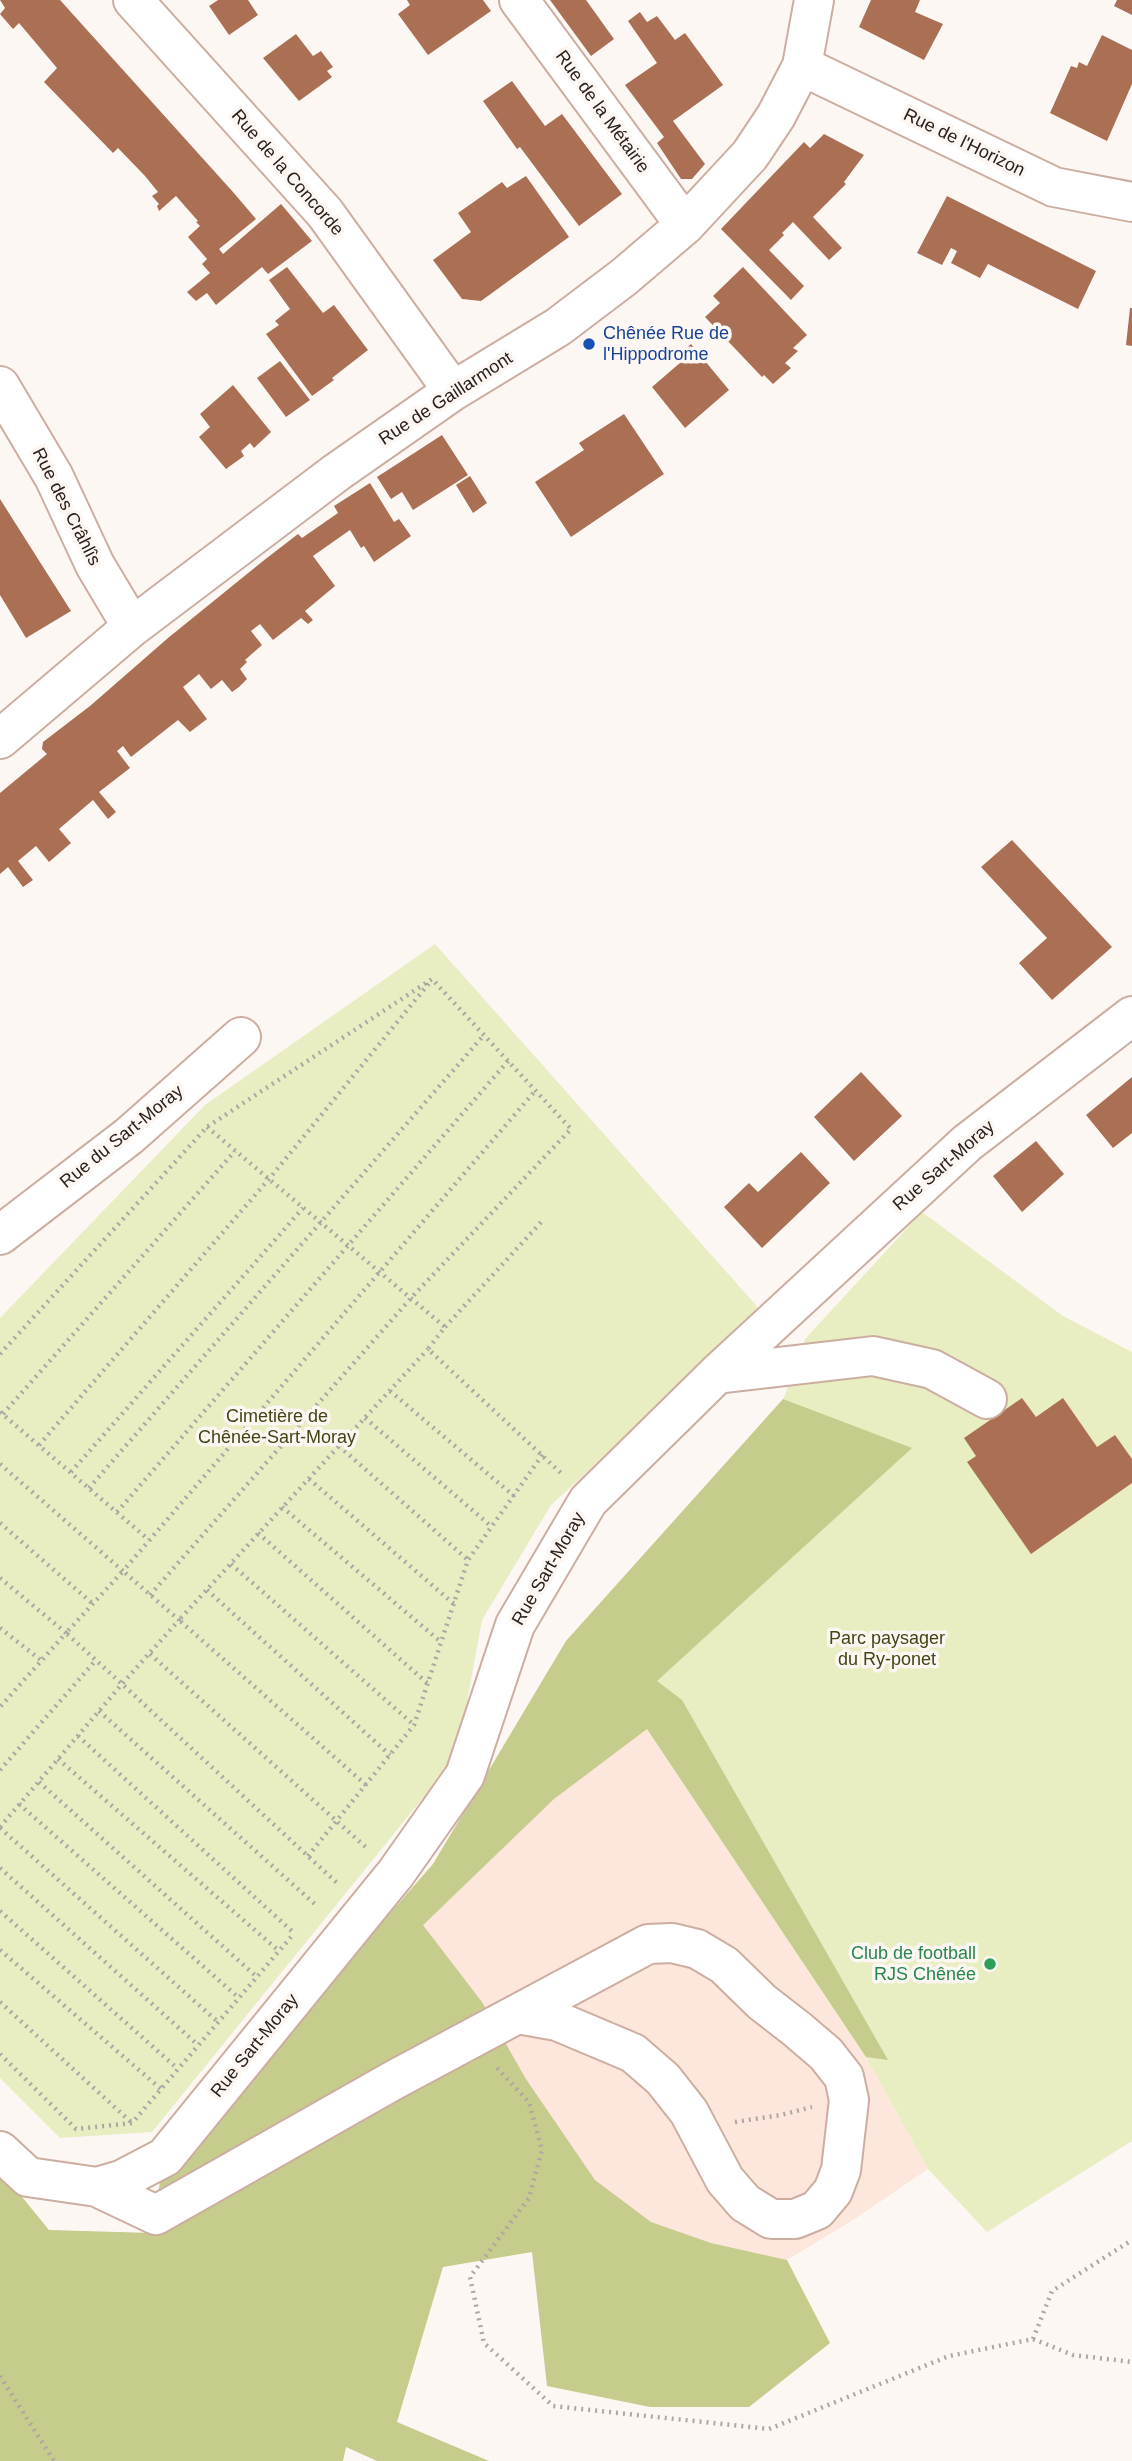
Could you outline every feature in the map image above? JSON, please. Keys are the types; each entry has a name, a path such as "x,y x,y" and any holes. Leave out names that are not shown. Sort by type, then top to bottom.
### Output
{"street":[{"name":"Rue de la Concorde","path":"133,0 325,213 453,391"},
{"name":"Rue de la Métairie","path":"519,0 685,225"},
{"name":"Rue de Gaillarmont","path":"0,739 132,627 337,472 453,391 558,327 624,277 685,225 750,155 776,116 802,66 814,0"},
{"name":"Rue de l'Horizon","path":"802,66 1054,187 1132,201"},
{"name":"Rue des Crâhlîs","path":"0,386 54,477 95,565 132,627"},
{"name":"Rue Sart-Moray","path":"0,2151 28,2177 97,2187 121,2180 165,2157 396,1874 466,1775 515,1625 588,1501 717,1374 967,1143 1132,1016"},
{"name":"Rue du Sart-Moray","path":"0,1235 128,1136 241,1037"},
{"path":"717,1374 873,1356 932,1369 987,1399"},
{"path":"97,2187 156,2215 470,2039 648,1944 672,1943 697,1949 724,1965 762,2002 826,2054 844,2077 849,2100 841,2170 833,2191 817,2210 795,2219 771,2218 746,2203 725,2180 689,2112 663,2079 633,2053 556,2021 518,2014"}],"path":[{"path":"150,1595 411,1298 571,1129 432,979"},
{"path":"0,1354 207,1127 432,979"},
{"path":"39,1445 270,1179 432,979"},
{"path":"89,1488 484,1035"},
{"path":"117,1512 508,1061"},
{"path":"0,1707 123,1571 535,1091"},
{"path":"207,1127 445,1327"},
{"path":"149,1540 2,1413 235,1151"},
{"path":"71,1472 303,1208"},
{"path":"218,2022 0,1828 179,1620 544,1219"},
{"path":"428,1349 543,1454 588,1501"},
{"path":"390,1391 514,1496"},
{"path":"365,1417 492,1527"},
{"path":"339,1446 468,1560"},
{"path":"308,1856 414,1725 468,1560 543,1454"},
{"path":"0,1464 366,1785"},
{"path":"309,1479 454,1604"},
{"path":"282,1507 441,1642"},
{"path":"0,1523 93,1604"},
{"path":"258,1533 427,1683"},
{"path":"231,1564 414,1725"},
{"path":"0,1578 96,1660 337,1883 330,1890"},
{"path":"207,1590 390,1755"},
{"path":"0,1628 42,1661"},
{"path":"150,1654 396,1874"},
{"path":"0,1770 96,1660"},
{"path":"99,1711 317,1906"},
{"path":"78,1736 294,1933"},
{"path":"58,1759 279,1951"},
{"path":"39,1782 257,1977"},
{"path":"19,1804 239,1998"},
{"path":"0,1868 198,2045"},
{"path":"309,1915 324,1898"},
{"path":"0,1911 178,2069"},
{"path":"0,2054 76,2129 132,2123 302,1924"},
{"path":"0,1950 162,2089"},
{"path":"0,2002 132,2123"},
{"path":"470,2039 529,2102 542,2150 529,2198 470,2277 484,2343 553,2406 769,2429 949,2356 1033,2339 1073,2355 1132,2362"},
{"path":"698,2128 814,2107"},
{"path":"1033,2339 1052,2291 1132,2239"},
{"path":"0,2376 54,2461"}],"shaded area":[{"path":"647,1729 866,2057 928,2169 853,2220 787,2260 711,2243 651,2222 595,2180 526,2079 482,2002 423,1925 554,1799"}],"green space":[{"name":"Cimetière de Chênée-Sart-Moray","path":"435,944 762,1312 551,1505 482,1620 457,1756 152,2132 60,2138 0,2078 0,1318 205,1105"},
{"name":"Parc paysager du Ry-ponet","path":"922,1212 1063,1316 1132,1352 1132,2141 987,2232 928,2169 866,2057 647,1729 554,1799 160,2181 167,2169 433,1864 566,1641 783,1400 805,1339"},
{"path":"783,1399 912,1448 657,1681 682,1700 888,2060 866,2057 647,1729 554,1799 423,1925 482,2002 526,2079 595,2180 651,2222 711,2243 787,2260 830,2343 749,2407 650,2407 547,2386 532,2252 443,2267 397,2422 489,2461 377,2461 346,2447 343,2461 0,2461 0,2170 49,2230 153,2233 160,2181 167,2169 433,1864 566,1641"}],"building":[{"path":"0,0 60,0 233,192 256,219 219,249 223,254 281,204 312,241 268,274 262,267 216,305 207,293 196,301 187,292 210,273 202,264 207,259 188,237 200,226 196,222 198,221 176,196 159,211 159,204 152,196 158,192 145,176 118,148 113,153 44,82 57,68 19,23 13,29 0,14 5,8"},
{"path":"218,0 248,0 258,15 229,35 209,6"},
{"path":"407,0 483,0 491,11 428,55 398,14 410,5"},
{"path":"550,0 586,0 614,39 591,56"},
{"path":"871,0 920,0 915,12 943,24 924,60 859,27"},
{"path":"1117,0 1132,0 1132,15 1114,6"},
{"path":"640,12 647,22 657,16 675,40 685,33 723,85 673,121 705,164 692,179 681,179 657,143 664,137 625,85 657,63 628,21"},
{"path":"296,34 313,56 321,51 333,67 327,71 332,77 299,101 263,58"},
{"path":"1102,35 1132,50 1132,84 1107,141 1050,113 1071,66 1077,68 1079,62 1087,66"},
{"path":"512,81 545,126 562,114 622,194 579,226 520,147 517,149 483,101"},
{"path":"824,134 864,155 844,182 846,184 813,217 842,248 829,260 793,222 769,250 804,286 791,300 721,229 804,142 810,148"},
{"path":"526,176 569,237 481,301 462,299 433,260 471,232 458,213 502,182 507,188"},
{"path":"947,196 1096,271 1078,309 988,264 980,278 951,263 957,251 951,248 942,265 917,253"},
{"path":"287,267 323,313 334,305 368,350 312,396 266,334 279,325 275,321 290,309 269,280"},
{"path":"743,267 807,335 793,348 798,351 785,363 791,368 773,384 764,375 762,377 705,317 720,303 713,296"},
{"path":"1132,308 1132,346 1126,345"},
{"path":"691,344 729,390 685,428 652,387 681,362 676,356"},
{"path":"280,361 310,400 286,417 257,378"},
{"path":"233,385 271,432 254,448 250,443 241,451 244,456 226,469 199,437 210,427 200,414"},
{"path":"624,414 664,474 571,537 535,482 584,450 579,443"},
{"path":"442,435 468,475 413,510 402,492 391,499 377,477"},
{"path":"470,476 487,503 473,513 456,485"},
{"path":"370,483 394,522 399,519 411,536 374,562 350,530 313,556 335,586 305,611 313,620 308,624 301,618 273,640 260,624 251,631 262,645 245,660 247,662 240,669 247,679 239,687 232,692 222,680 211,689 199,674 183,687 207,719 190,732 178,720 131,757 123,746 117,751 130,768 99,792 116,812 108,819 93,800 59,829 71,843 49,862 36,846 18,861 33,880 23,887 8,867 0,874 0,793 47,754 42,749 43,742 263,561 298,534 302,538 338,513 334,506"},
{"path":"0,499 71,611 26,638 0,595"},
{"path":"1012,840 1112,947 1052,1000 1019,963 1047,938 981,867"},
{"path":"861,1072 902,1116 854,1161 814,1117"},
{"path":"1132,1077 1132,1133 1113,1148 1086,1115"},
{"path":"1036,1141 1064,1174 1022,1212 993,1176"},
{"path":"801,1152 830,1183 762,1248 724,1207 749,1183 758,1192"},
{"path":"1022,1398 1036,1417 1063,1398 1097,1447 1115,1435 1132,1459 1132,1483 1031,1554 967,1462 976,1456 964,1438"}],"place":[{"name":"Chênée Rue de l'Hippodrome","path":"589,344"},
{"name":"Club de football RJS Chênée","path":"990,1964"}]}
